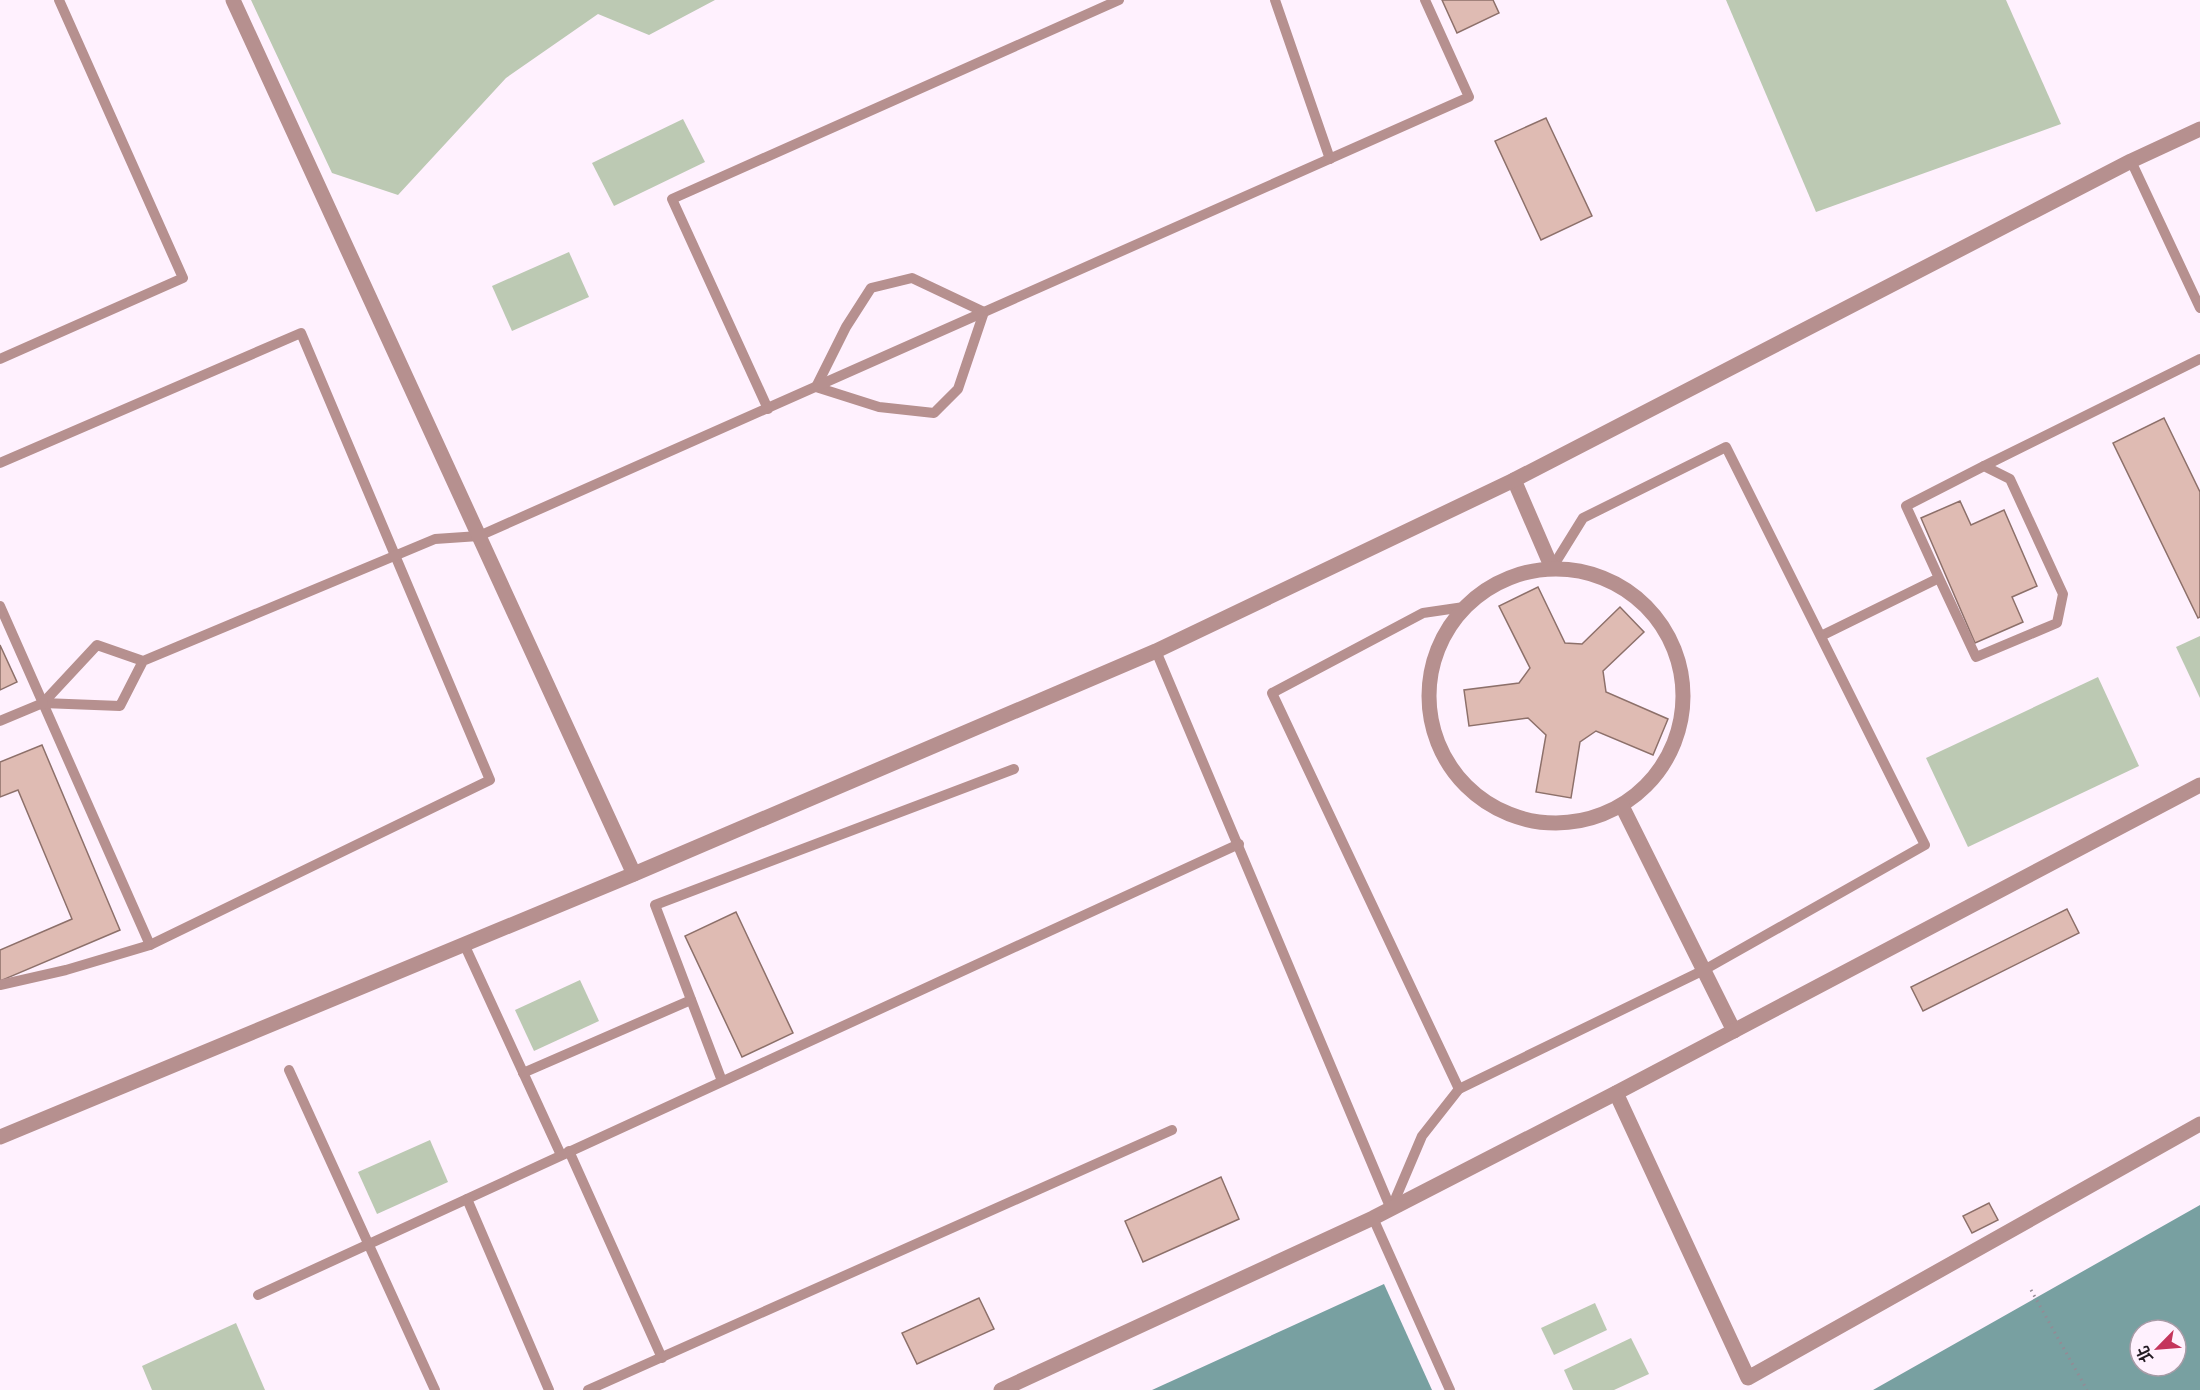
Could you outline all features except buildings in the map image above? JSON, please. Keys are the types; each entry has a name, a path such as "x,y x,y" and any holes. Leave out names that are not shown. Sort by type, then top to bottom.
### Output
{"street":[{"path":"232,0 634,874"},
{"path":"0,1137 634,874 1156,651 1514,480 2131,161 2200,129"},
{"path":"1514,480 1552,568"},
{"path":"1552,568 1578,570 1595,575 1626,589 1646,606 1662,626 1674,648 1684,699 1681,725 1673,749 1660,772 1643,791 1623,806 1594,819 1564,824 1534,822 1505,813 1479,798 1456,776 1441,750 1431,721 1429,690 1434,660 1446,632 1464,607 1490,587 1520,573 1552,568"},
{"path":"1001,1390 1391,1209 2200,785"},
{"path":"1623,806 1734,1031"},
{"path":"1616,1093 1746,1384 2200,1124"}],"lane":[{"path":"0,359 183,278 59,0"},
{"path":"768,409 672,199 1119,0"},
{"path":"1275,0 1330,159"},
{"path":"42,703 120,706 143,661 435,539 479,536 1469,97 1425,0"},
{"path":"2131,161 2200,308"},
{"path":"816,387 846,327 871,288 912,278 984,312"},
{"path":"816,387 879,407 934,413 958,389 984,312"},
{"path":"0,463 301,333 490,780 150,945 66,970 0,985"},
{"path":"1984,466 2010,479 2063,594 2057,622 1976,657 1906,506 1984,466 2200,359"},
{"path":"1391,1209 1422,1136 1459,1089 1704,970 1925,845 1726,447 1583,518 1552,568"},
{"path":"1821,636 1939,578"},
{"path":"0,606 150,945"},
{"path":"1459,1089 1272,693 1423,613 1464,607"},
{"path":"0,721 42,703 98,645 143,661"},
{"path":"1156,651 1391,1209"},
{"path":"722,1081 655,905 1014,769"},
{"path":"258,1294 1239,844"},
{"path":"464,944 662,1358"},
{"path":"524,1072 691,1000"},
{"path":"289,1070 435,1390"},
{"path":"588,1390 1172,1130"},
{"path":"466,1199 549,1390"},
{"path":"1373,1218 1450,1390"}],"path":[{"path":"2031,1290 2087,1390"}],"shaded area":[{"path":"251,0 715,0 649,35 598,14 506,78 398,195 332,173"},
{"path":"1726,0 2006,0 2061,124 1816,212"},
{"path":"683,119 705,162 614,206 592,163"},
{"path":"569,252 589,297 512,331 492,286"},
{"path":"2200,636 2200,698 2176,647"},
{"path":"2098,677 2139,766 1968,847 1926,758"},
{"path":"580,980 599,1021 534,1051 515,1010"},
{"path":"430,1140 448,1182 377,1214 358,1172"},
{"path":"2200,1205 2200,1390 1873,1390"},
{"path":"1384,1284 1432,1390 1152,1390"},
{"path":"1595,1303 1607,1330 1554,1355 1541,1328"},
{"path":"236,1323 265,1390 152,1390 142,1366"},
{"path":"1631,1338 1649,1374 1614,1390 1573,1390 1564,1370"}]}
